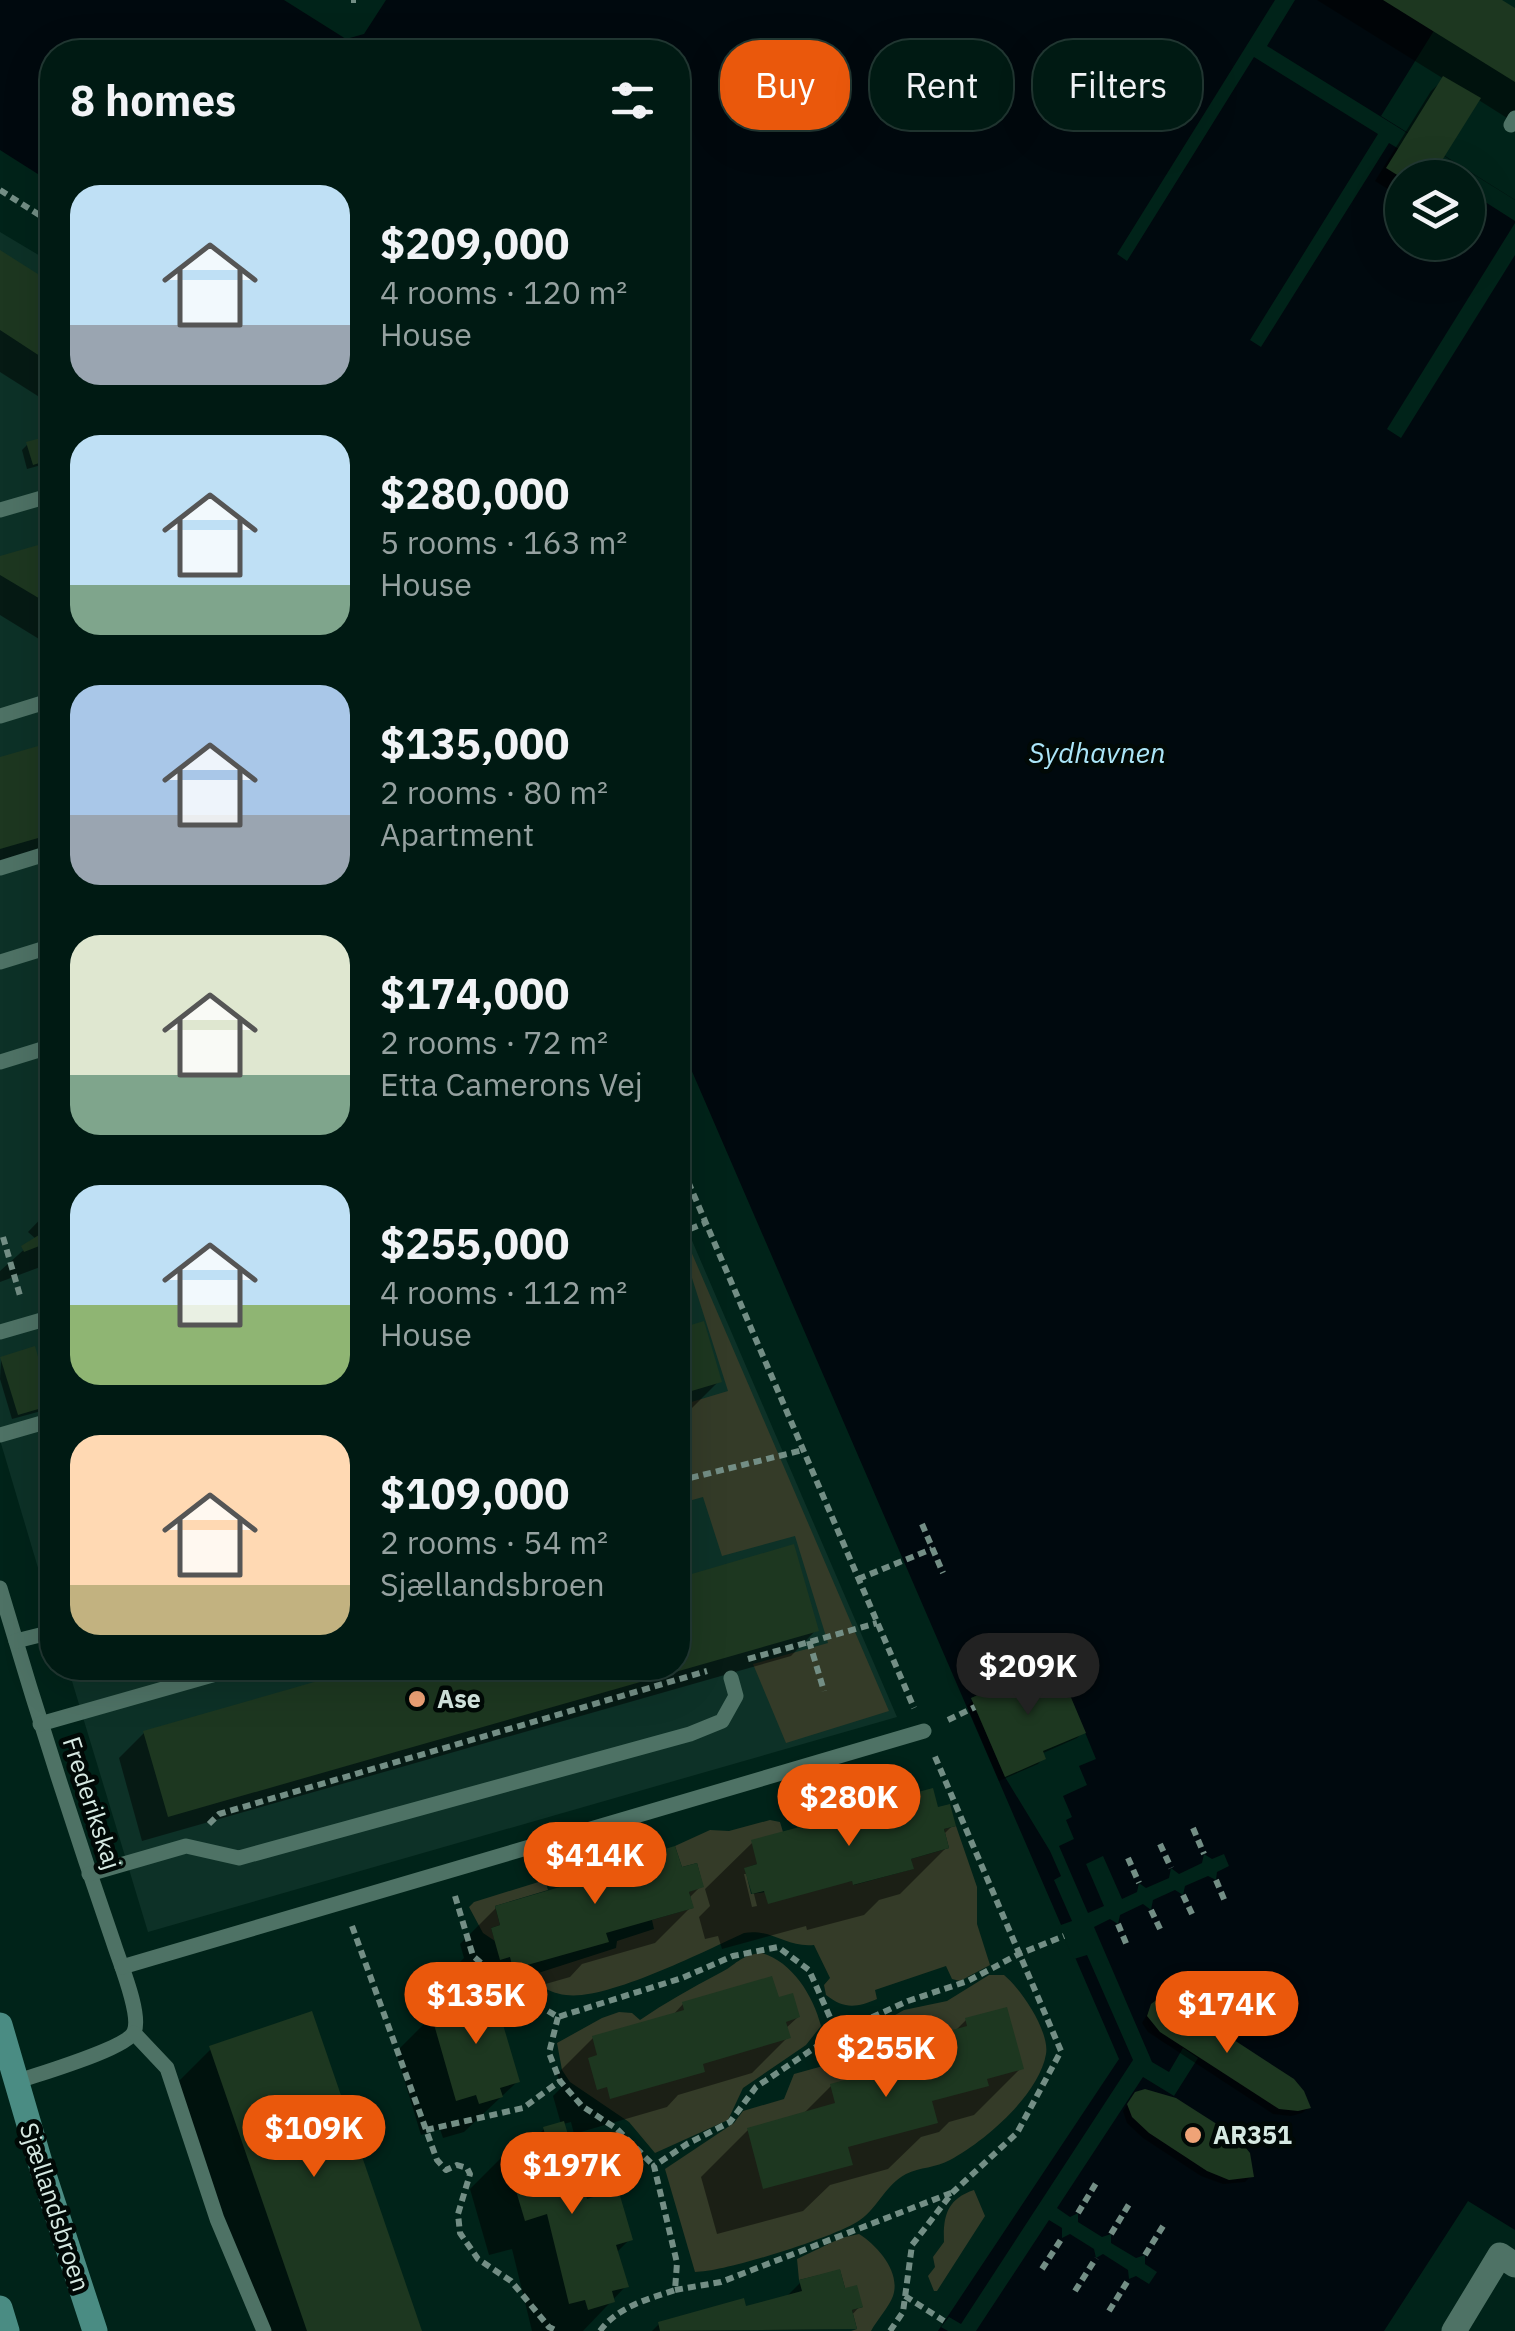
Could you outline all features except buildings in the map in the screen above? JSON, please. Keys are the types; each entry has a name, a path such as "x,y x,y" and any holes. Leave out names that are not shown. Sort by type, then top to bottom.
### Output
{"street":[{"name":"Sjællandsbroen","path":"0,2024 8,2086 95,2331"},
{"path":"1454,2331 1500,2256 1515,2265"},
{"path":"0,2308 7,2331"}],"lane":[{"path":"0,510 40,499"},
{"path":"0,716 40,704"},
{"path":"0,868 40,856"},
{"path":"0,962 40,950"},
{"path":"0,1062 40,1050"},
{"path":"0,1332 40,1320"},
{"path":"0,1435 40,1423"},
{"name":"Frederikskaj","path":"0,1588 40,1724 122,1967 134,2010 134,2033"},
{"path":"16,1641 40,1635"},
{"path":"89,1874 186,1846 239,1858 690,1734 722,1721 736,1696 732,1671"},
{"path":"40,1724 195,1680"},
{"path":"122,1967 924,1731"},
{"path":"8,2086 111,2050 134,2033 167,2068 217,2220 264,2331"}],"path":[{"path":"0,190 40,215"},
{"path":"690,1229 705,1223"},
{"path":"3,1237 28,1324"},
{"path":"690,1478 803,1450"},
{"path":"922,1524 943,1573"},
{"path":"858,1579 932,1548"},
{"path":"732,1671 877,1622"},
{"path":"810,1642 824,1691"},
{"path":"690,1676 714,1669"},
{"path":"186,1846 219,1814 676,1680"},
{"path":"1194,1828 1204,1854"},
{"path":"1160,1844 1171,1868"},
{"path":"1128,1858 1139,1883"},
{"path":"447,1872 473,1956 510,1988 558,2017 682,1978 733,1956 778,1946 809,1970 837,2033"},
{"path":"1216,1880 1226,1904"},
{"path":"1184,1895 1194,1918"},
{"path":"343,1902 437,2160 446,2170 457,2165 467,2168 470,2174 458,2214 460,2233 478,2259 511,2281 549,2328 557,2331"},
{"path":"1151,1910 1162,1933"},
{"path":"1118,1924 1128,1948"},
{"path":"654,2166 686,2144 730,2122 756,2088 837,2033 908,2001 968,1981 1064,1936"},
{"path":"558,2017 549,2053 560,2081 582,2106 616,2129 654,2166 677,2263 675,2290"},
{"path":"426,2130 522,2108 560,2081"},
{"path":"1078,2212 1098,2180"},
{"path":"600,2331 608,2319 633,2305 675,2290 721,2282 952,2193"},
{"path":"1111,2234 1131,2201"},
{"path":"1145,2255 1165,2222"},
{"path":"1042,2269 1062,2238"},
{"path":"1075,2291 1096,2258"},
{"path":"1109,2311 1129,2280"},
{"path":"905,2296 944,2320"}],"shaded area":[{"path":"0,232 40,256 40,1575 0,1440"},
{"path":"690,1236 897,1717 148,1932 72,1680 690,1680"}],"green space":[{"path":"690,1249 889,1711 786,1743 753,1664 828,1643 795,1536 722,1556 703,1497 690,1501 690,1402 728,1391 692,1278"},
{"path":"770,1820 780,1822 783,1832 757,1864 745,1868 751,1894 852,1881 854,1885 913,1869 911,1859 949,1848 944,1829 956,1826 977,1887 977,1924 990,1965 960,1981 952,1979 946,1966 875,1990 877,1999 850,2006 826,1995 824,1985 830,1978 814,1945 795,1944 754,1932 605,1990 566,1995 536,1984 532,1975 616,1948 617,1941 654,1929 652,1920 693,1908 689,1892 703,1886 697,1863 682,1867 675,1846 710,1830 729,1831"},
{"path":"545,1880 548,1890 495,1906 500,1925 491,1928 495,1941 483,1933 469,1907 474,1902"},
{"path":"762,1953 783,1964 800,1981 821,2026 806,2045 743,2088 728,2120 655,2153 629,2122 570,2082 562,2070 557,2043 619,2012 632,2013 640,2020 743,1958"},
{"path":"989,1975 1004,1975 1018,1990 1039,2023 1046,2045 1033,2085 1008,2116 950,2160 899,2179 864,2217 844,2229 753,2260 695,2272 665,2169 734,2123 743,2111 784,2099 794,2074 870,2053 865,2032 904,2010 947,2001"},
{"path":"974,2190 985,2216 934,2291 928,2276 935,2267 933,2257 944,2242 948,2210 958,2198"},
{"path":"859,2234 880,2253 894,2278 893,2296 871,2331 851,2331 857,2329 852,2310 863,2307 845,2288 840,2270 799,2280 797,2259 841,2238"}],"water":[{"name":"Sydhavnen","path":"0,0 284,0 346,39 364,34 386,0 1453,0 1381,116 1451,160 1385,160 1385,260 1485,260 1485,181 1515,200 1515,2230 1468,2201 1384,2331 938,2331 1119,2059 690,1067 690,40 40,40 40,175 0,150"}],"pier":[{"path":"1275,0 1295,0 1267,46 1451,160 1417,160 1389,143 1261,347 1250,340 1378,134 1254,57 1127,261 1117,254 1194,130 1202,130 1202,117"},
{"path":"1485,181 1515,200 1515,221 1485,202"},
{"path":"1515,223 1515,255 1401,438 1387,429"},
{"path":"1056,1662 1096,1759 1079,1766 1087,1785 1063,1796 1072,1817 1066,1820 1074,1839 1059,1846 1088,1913 1104,1906 1086,1864 1103,1856 1122,1899 1137,1892 1139,1883 1146,1888 1169,1878 1171,1868 1179,1874 1202,1863 1204,1854 1212,1859 1224,1854 1229,1866 1217,1872 1216,1880 1208,1876 1185,1886 1183,1895 1175,1890 1153,1900 1151,1910 1143,1904 1120,1915 1118,1924 1110,1919 1094,1927 1152,2062 1169,2072 1183,2048 1198,2058 1174,2096 1143,2077 1057,2208 1070,2217 1078,2213 1078,2222 1102,2237 1111,2234 1111,2243 1136,2258 1145,2255 1145,2264 1157,2272 1149,2284 1136,2276 1129,2279 1128,2270 1103,2254 1096,2258 1094,2249 1070,2234 1062,2238 1062,2228 1049,2220 976,2331 948,2331 941,2327 949,2317 961,2324 1133,2060 1087,1955 1074,1959 1058,1926 1072,1921 1054,1880 1061,1876 1005,1777 971,1698"}],"place":[{"name":"Ase","path":"417,1699"},
{"name":"AR351","path":"1193,2135"}]}
